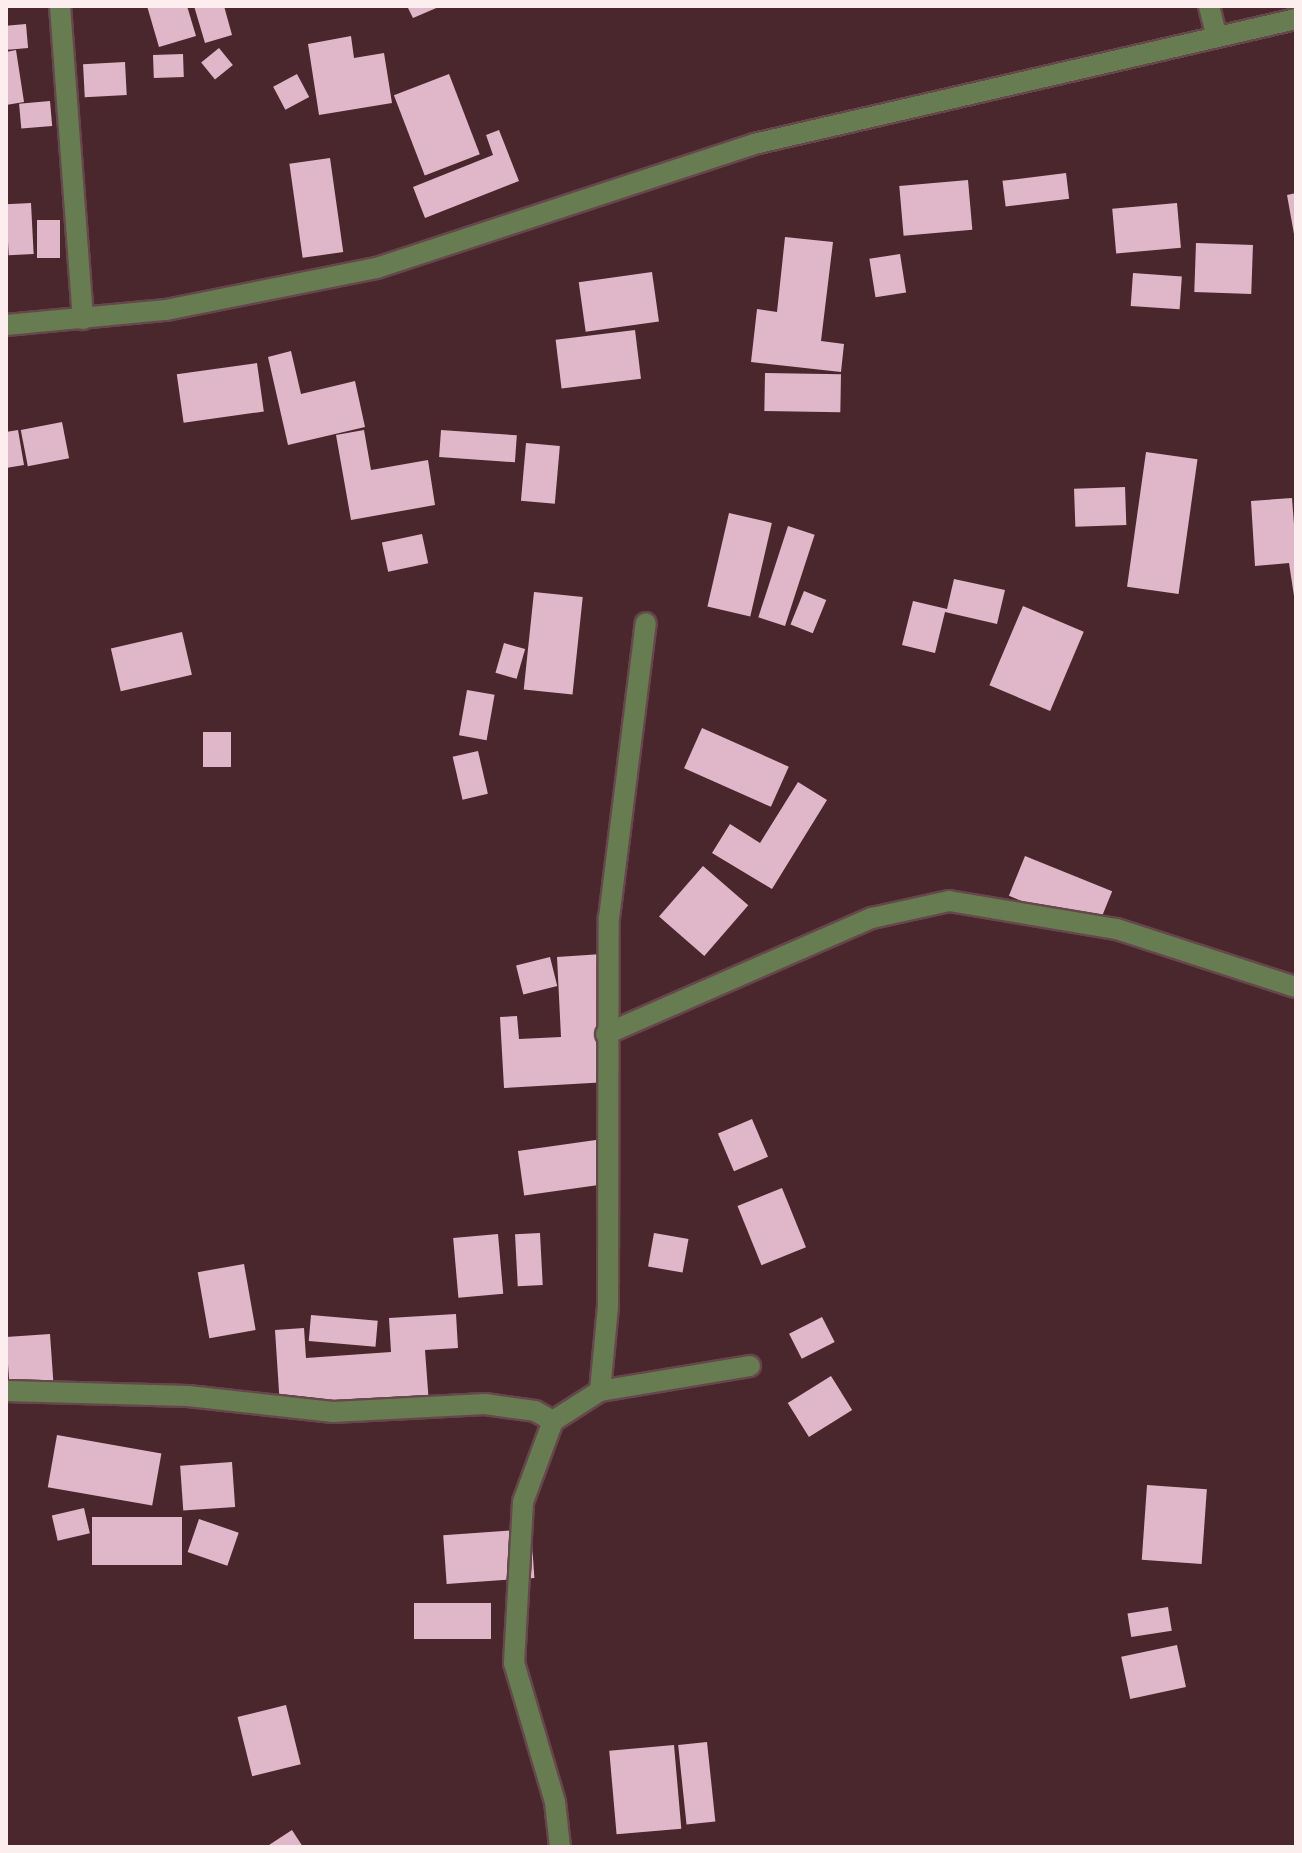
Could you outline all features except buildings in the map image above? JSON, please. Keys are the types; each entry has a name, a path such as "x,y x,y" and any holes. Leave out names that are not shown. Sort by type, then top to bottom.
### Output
{"street":[{"path":"60,6 83,319"},
{"path":"1209,6 1216,35"},
{"path":"6,325 83,319 377,268 754,144 1296,19"},
{"path":"600,1391 608,1306 606,1034 609,918 646,623"},
{"path":"606,1034 872,918 949,901 1117,929 1296,987"},
{"path":"560,1847 555,1802 514,1663 523,1502 553,1421 600,1391 750,1366"},
{"path":"6,1391 188,1396 333,1412 485,1404 535,1411 553,1421"}]}
